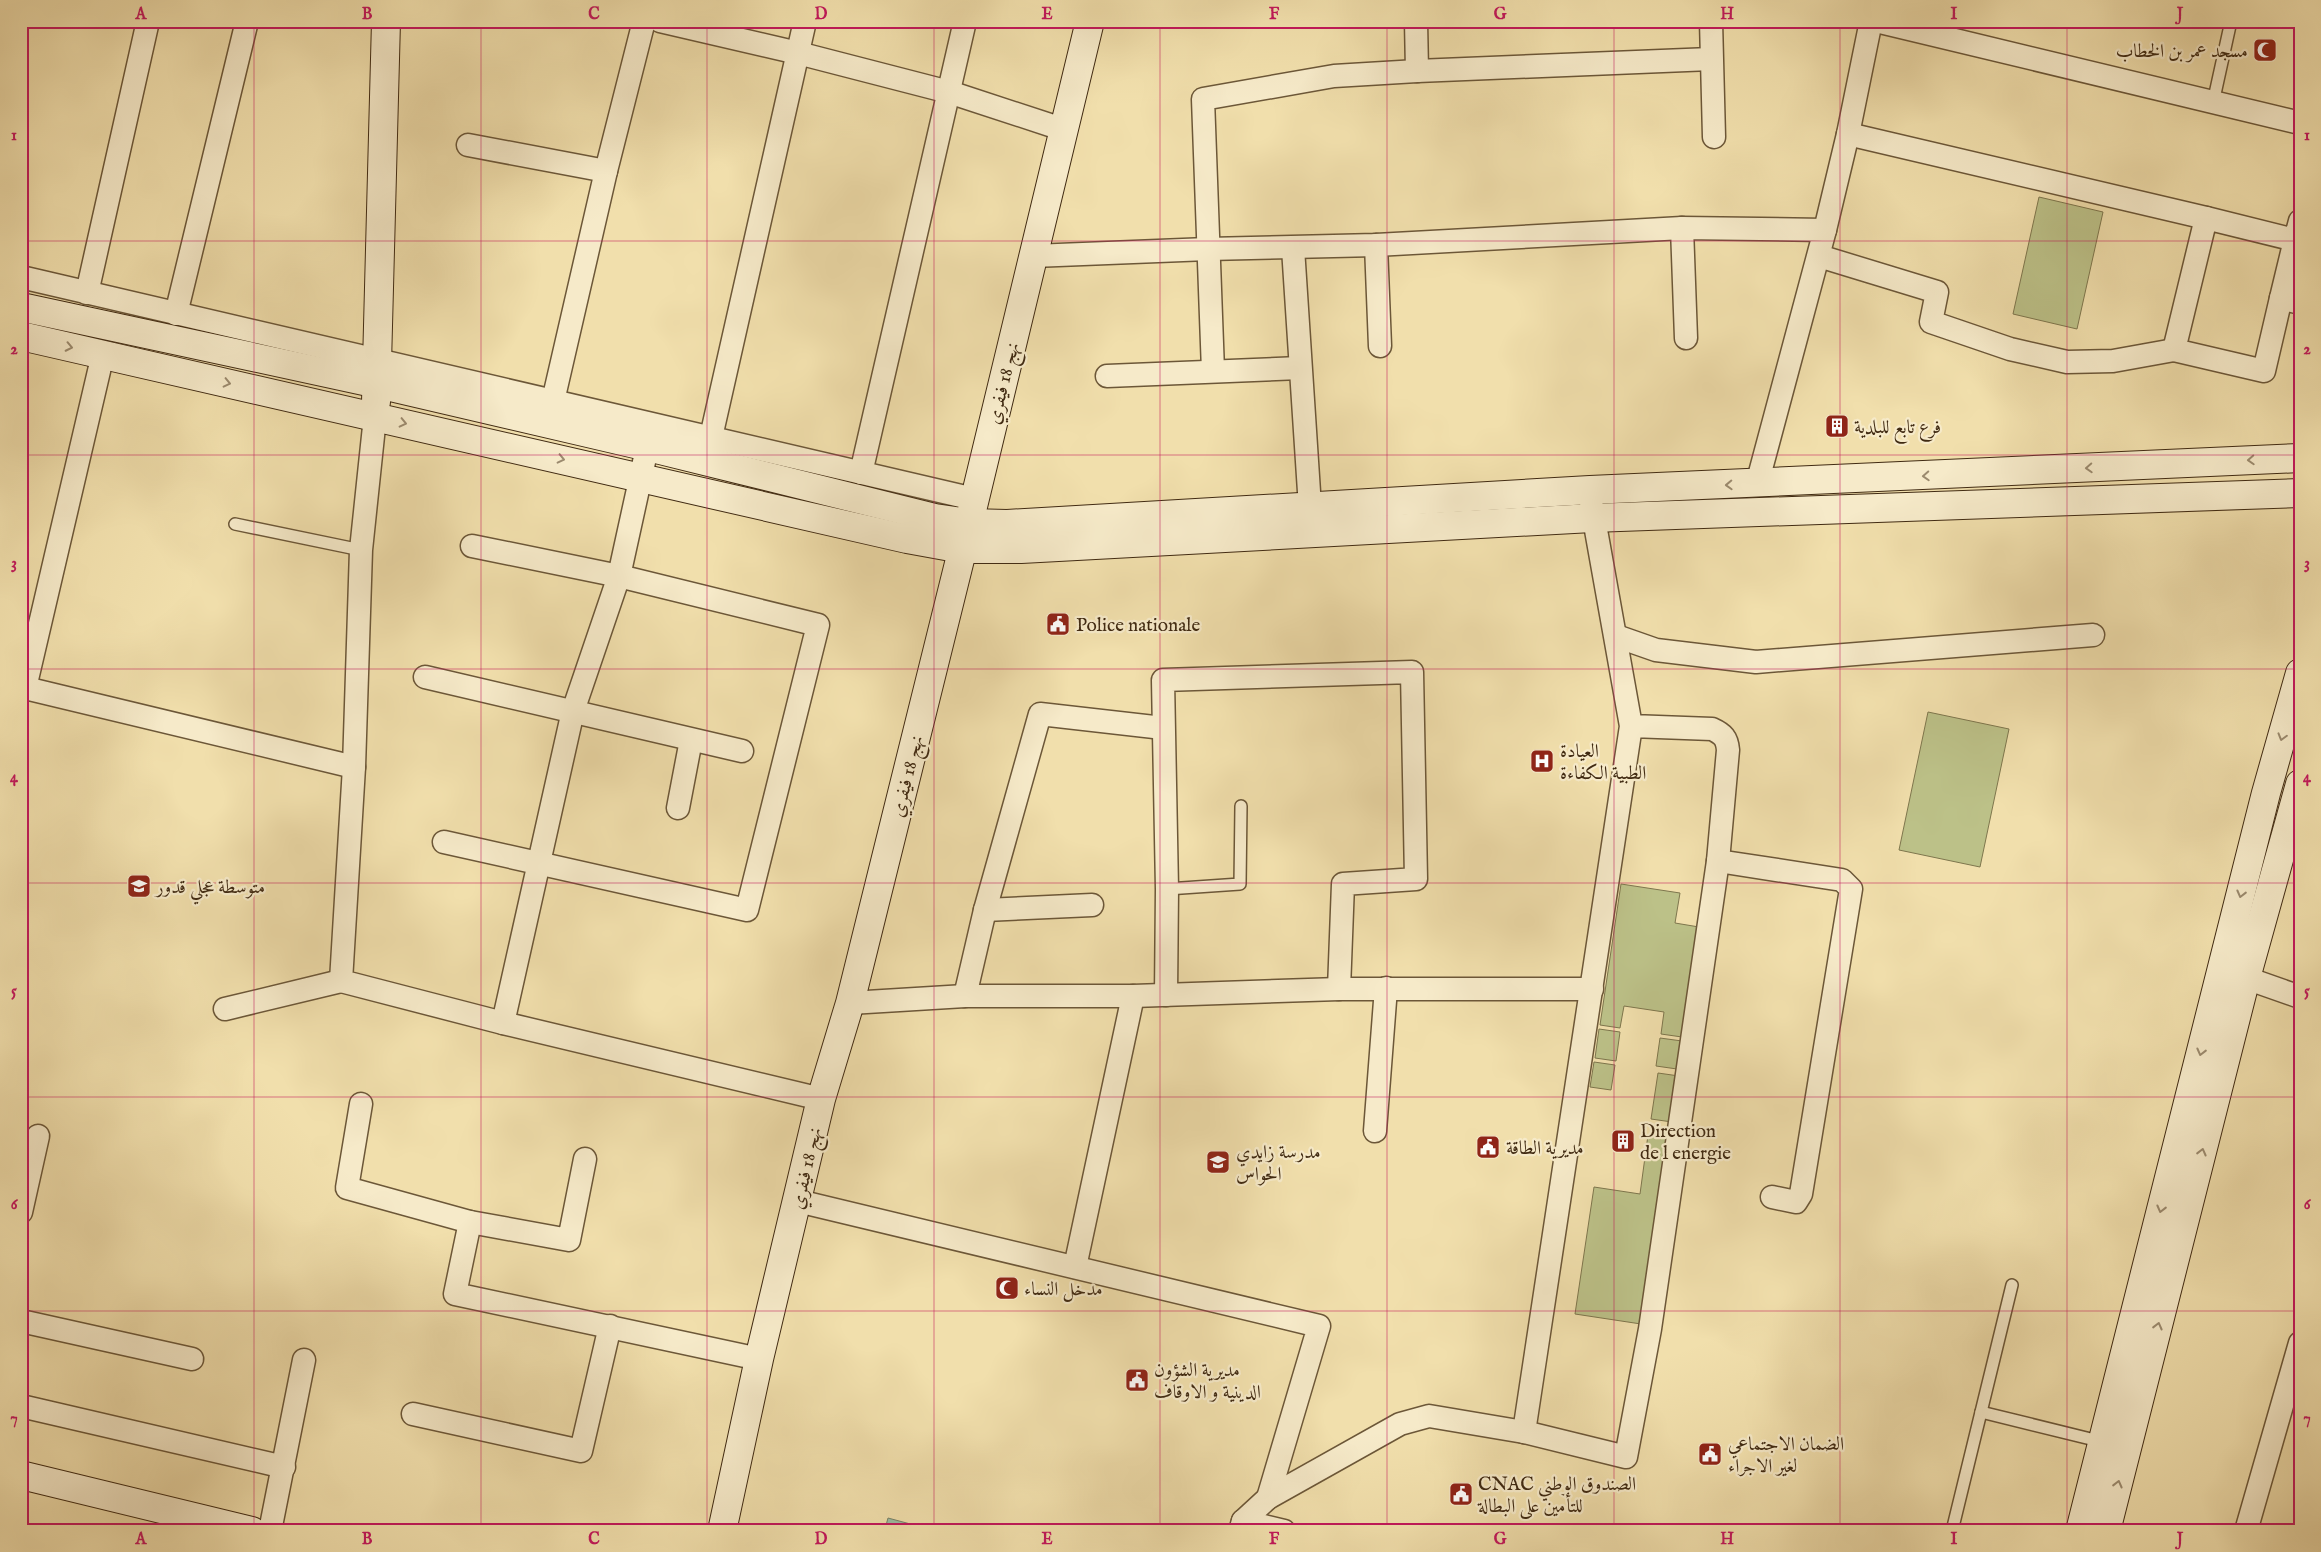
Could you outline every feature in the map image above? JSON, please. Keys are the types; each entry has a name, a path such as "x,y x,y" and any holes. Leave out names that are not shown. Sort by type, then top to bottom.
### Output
{"main road":[{"path":"375,417 378,372 386,21"},
{"name":"نهج 18 فيفري","path":"722,1531 759,1359 821,1099 850,1003 1033,256 1066,130 1090,21"},
{"path":"21,307 378,372 650,435 935,518 972,511 1007,524 1590,490 1757,484 2300,458"},
{"path":"21,336 907,539 962,549 1021,550 1592,518 2300,492"},
{"path":"2080,1531 2266,793 2300,673"},
{"path":"2106,1531 2246,978 2295,822 2300,784"},
{"path":"21,1475 252,1531"}],"street":[{"path":"87,293 148,21"},
{"path":"176,314 247,21"},
{"path":"552,401 606,171 644,21"},
{"path":"660,21 798,53 949,92 1066,130"},
{"path":"711,437 805,21"},
{"path":"861,474 965,21"},
{"path":"1416,21 1418,71"},
{"path":"1711,21 1714,137"},
{"path":"1757,484 1819,256 1848,134 1871,21"},
{"path":"1876,21 2300,123"},
{"path":"1213,371 1204,100 1334,76 1711,59"},
{"path":"1819,256 1937,292 1931,322 2010,349 2067,362 2113,361 2174,350 2264,371 2290,300 2298,230 2206,218 1848,134"},
{"path":"468,145 606,171"},
{"path":"2174,350 2206,218"},
{"path":"1033,256 1208,248 1293,248 1376,245 1682,228 1825,230"},
{"path":"1682,228 1686,338"},
{"path":"1376,245 1380,346"},
{"path":"1293,248 1310,507"},
{"path":"21,277 176,314 378,372 552,401 650,435 711,437 861,474 972,511"},
{"path":"103,354 23,688 354,767"},
{"path":"1107,376 1300,368"},
{"path":"341,980 354,767 361,550 375,417"},
{"path":"504,1023 573,711 618,576 650,435"},
{"path":"1524,1432 1631,726 1616,636 1592,518 1590,490"},
{"path":"444,842 747,910 818,625 618,576 472,546"},
{"path":"1616,636 1656,650 1756,662 2093,635"},
{"path":"1166,995 1167,889 1162,728 1163,680 1412,672 1416,879 1343,884 1339,989"},
{"path":"425,677 742,751"},
{"path":"965,996 985,910 1040,714 1162,728"},
{"path":"1241,1526 1268,1498 1400,1424 1429,1416 1524,1432 1626,1457 1650,1329 1718,861 1728,750 1725,738 1721,733 1712,729 1631,726"},
{"path":"678,808 691,740"},
{"path":"1718,861 1842,880 1851,890 1801,1194 1796,1202 1772,1197"},
{"path":"985,910 1092,905"},
{"path":"2246,978 2300,997"},
{"path":"225,1009 341,980 504,1023 821,1099"},
{"path":"850,1003 965,996 1133,996 1386,988 1592,989"},
{"path":"1375,1131 1386,988"},
{"path":"1075,1267 1133,996"},
{"path":"361,1104 347,1188 470,1222 569,1240 585,1159"},
{"path":"21,1212 38,1136"},
{"path":"798,1201 1319,1326 1268,1498"},
{"path":"470,1222 455,1294 759,1359"},
{"path":"21,1321 192,1359"},
{"path":"413,1414 581,1451 610,1326"},
{"path":"2246,1531 2300,1343"},
{"path":"270,1531 304,1360"},
{"path":"21,1406 284,1468"},
{"path":"1241,1526 1284,1531"}],"lane":[{"path":"2214,103 2231,21"},
{"path":"235,524 361,550"},
{"path":"1167,889 1240,884 1241,806"},
{"path":"1952,1531 2012,1285"},
{"path":"1981,1412 2103,1442"}],"shaded area":[{"path":"2039,197 2103,212 2077,329 2013,314"},
{"path":"1928,712 2009,729 1980,867 1899,850"},
{"path":"1621,884 1680,893 1675,923 1699,927 1682,1037 1661,1034 1664,1012 1624,1006 1620,1028 1600,1025"},
{"path":"1599,1029 1620,1032 1616,1061 1595,1058"},
{"path":"1660,1038 1682,1041 1677,1069 1656,1066"},
{"path":"1594,1062 1615,1065 1611,1090 1590,1087"},
{"path":"1658,1073 1679,1076 1672,1122 1651,1119"},
{"path":"1648,1135 1669,1138 1641,1324 1575,1314 1594,1187 1640,1194"},
{"path":"888,1518 929,1529 928,1531 892,1531 885,1529"}],"place":[{"name":"مسجد عمر بن الخطاب","path":"2265,50"},
{"name":"فرع تابع للبلدية","path":"1837,426"},
{"name":"Police nationale","path":"1058,624"},
{"name":"العيادة الطبية الكفاءة","path":"1542,761"},
{"name":"متوسطة عجلي قدور","path":"139,886"},
{"name":"Direction de l energie","path":"1623,1141"},
{"name":"مديرية الطاقة","path":"1488,1147"},
{"name":"مدرسة زايدي الحواس","path":"1218,1162"},
{"name":"مدخل النساء","path":"1007,1288"},
{"name":"مديرية الشؤون الدينية و الاوقاف","path":"1137,1380"},
{"name":"الضمان الاجتماعي لغير الاجراء","path":"1710,1454"},
{"name":"CNAC الصندوق الوطني للتأمين على البطالة","path":"1461,1494"}]}
